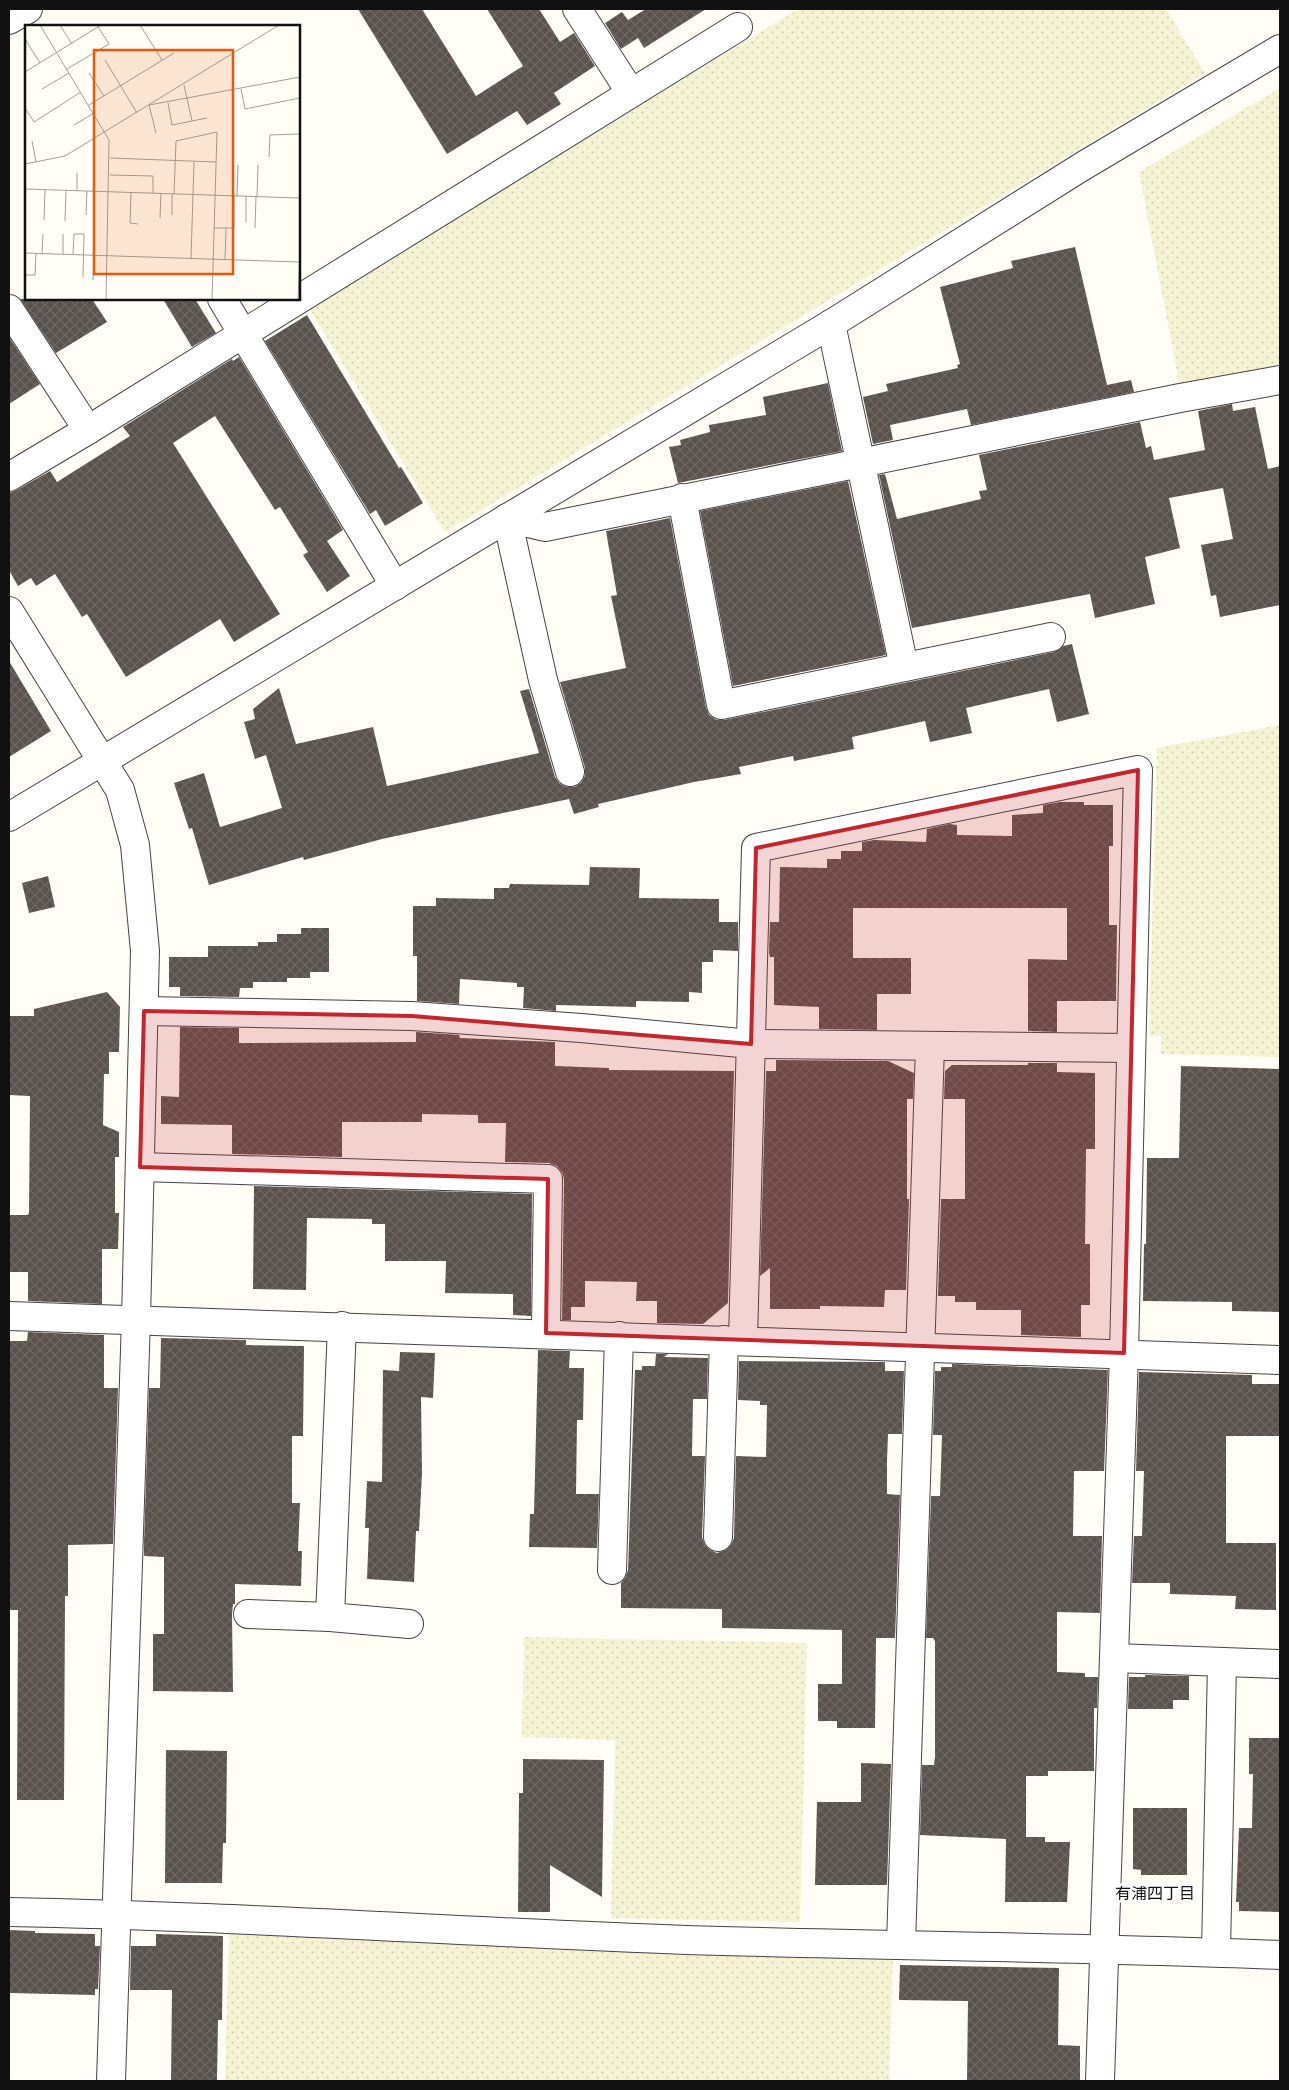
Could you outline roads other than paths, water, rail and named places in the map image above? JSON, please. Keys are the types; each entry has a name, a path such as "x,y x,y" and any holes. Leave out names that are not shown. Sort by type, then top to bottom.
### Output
{"street":[{"path":"9,20 28,9"},
{"path":"576,9 632,93"},
{"path":"300,299 738,27"},
{"path":"9,818 830,324 1083,166 1280,49"},
{"path":"223,300 396,586"},
{"path":"9,477 298,300"},
{"path":"9,309 88,430"},
{"path":"830,324 904,667"},
{"path":"507,518 545,527 860,462 1280,380"},
{"path":"682,498 721,705 1051,637"},
{"path":"507,518 543,680 570,772"},
{"path":"9,611 120,790 136,844 145,952 136,1319 111,2081"},
{"path":"718,1537 734,1340 751,1044 756,848 1138,770 1124,1354 1100,2081"},
{"path":"144,1011 412,1016 580,1028 751,1044 1131,1048"},
{"path":"901,1944 930,1046"},
{"path":"140,1167 548,1179 546,1333"},
{"path":"9,1316 546,1333 1280,1360"},
{"path":"330,1617 342,1326"},
{"path":"612,1570 619,1336"},
{"path":"248,1614 330,1617 409,1624"},
{"path":"1114,1658 1280,1664"},
{"path":"1216,1952 1222,1663"},
{"path":"9,1912 117,1914 686,1940 1104,1948 1280,1955"}],"district":[{"name":"有浦四丁目","path":"1155,1893"}]}
